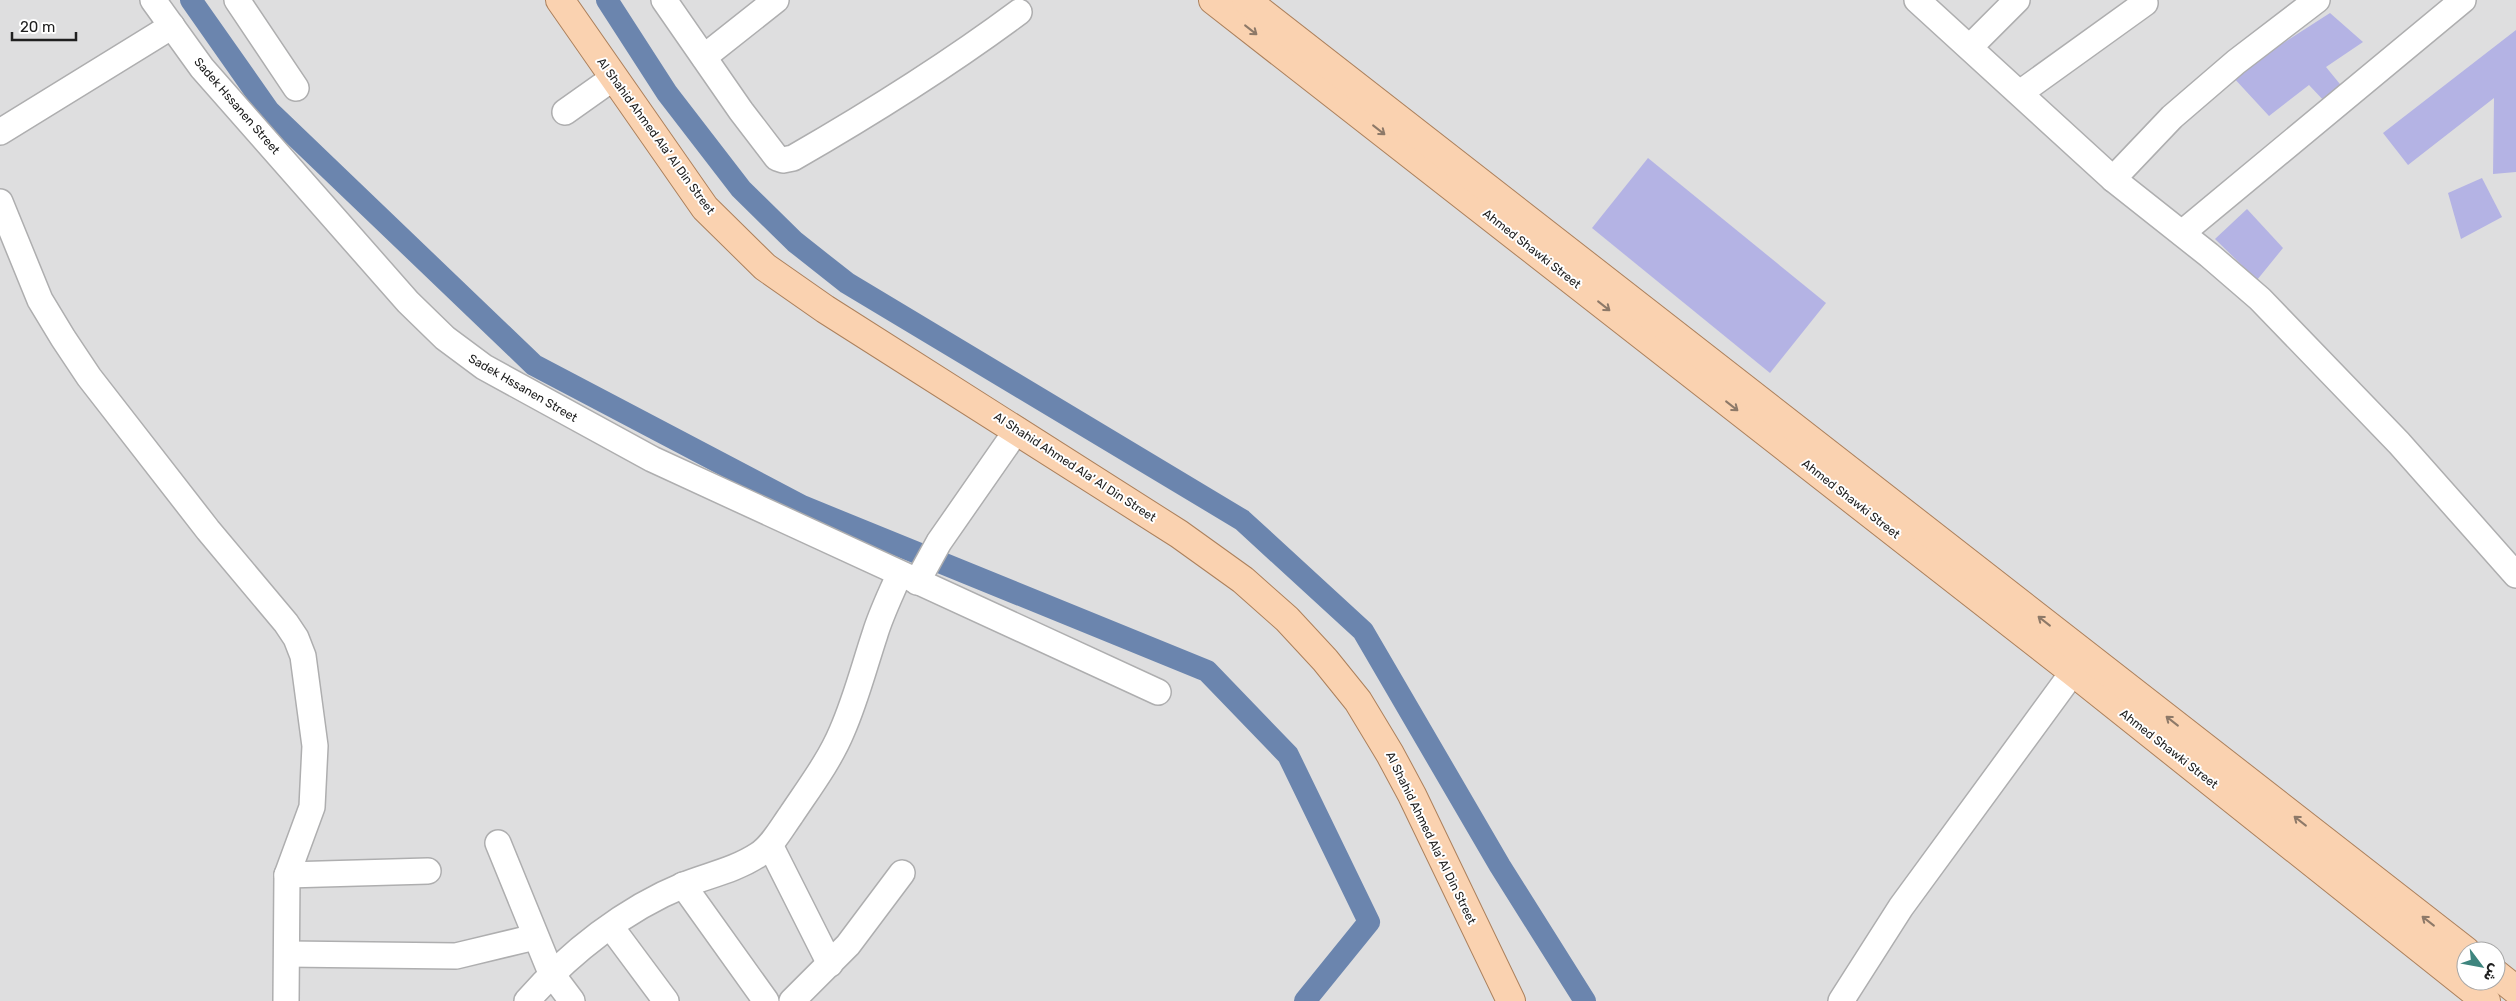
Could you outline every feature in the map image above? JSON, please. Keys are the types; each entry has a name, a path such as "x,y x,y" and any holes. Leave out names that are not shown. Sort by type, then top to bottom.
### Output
{"main road":[{"name":"Al Shahid Ahmed Ala' Al Din Street","path":"560,0 612,78 705,208 766,268 825,309 1212,556 1287,619 1325,660 1358,701 1390,754 1412,795 1511,1001"},
{"name":"Ahmed Shawki Street","path":"1213,0 2073,672 2486,1001"},
{"name":"Ahmed Shawki Street","path":"1246,0 2456,943"},
{"path":"2506,982 2516,990"}],"street":[{"name":"Sadek Hssanen Street","path":"153,0 202,68 402,295 426,321 464,354 504,379 652,459 914,575 1158,692"},
{"path":"237,0 296,88"},
{"path":"664,0 741,111 777,158 783,160 793,158 894,99 956,59 1019,12"},
{"path":"704,57 776,0"},
{"path":"1917,0 2113,179 2182,233 2260,299 2406,450 2516,575"},
{"path":"1970,47 2017,0"},
{"path":"2113,179 2172,117 2236,62 2317,0"},
{"path":"2182,233 2463,0"},
{"path":"2020,93 2145,3"},
{"path":"0,132 172,26"},
{"path":"565,112 612,78"},
{"path":"0,202 40,300 62,338 202,522 296,638 303,656 315,746 315,778 312,807 287,876 286,1001"},
{"path":"528,1001 551,974 611,927 650,902 683,885 735,867 758,855 770,845 810,788 842,733 860,686 875,633 1017,430"},
{"path":"1841,1001 1900,907 2073,672"},
{"path":"498,843 551,974 572,1001"},
{"path":"770,845 830,964"},
{"path":"287,876 428,871"},
{"path":"792,1001 830,964 872,916 902,874"},
{"path":"683,885 766,1001"},
{"path":"611,927 666,1001"},
{"path":"287,954 456,956 535,937"}],"building":[{"path":"2330,13 2363,42 2326,67 2344,89 2326,103 2309,85 2269,116 2232,76"},
{"path":"2516,30 2516,172 2493,174 2494,98 2408,165 2383,133"},
{"path":"1648,158 1826,303 1770,373 1592,228"},
{"path":"2482,178 2502,217 2461,239 2448,193"},
{"path":"2247,209 2283,248 2257,280 2215,239"}],"waterway":[{"path":"191,0 269,111 534,365 802,506 1207,671 1288,755 1369,922 1305,1001"},
{"path":"607,0 667,93 741,189 795,242 847,283 1242,520 1363,631 1500,866 1585,1001"}]}
